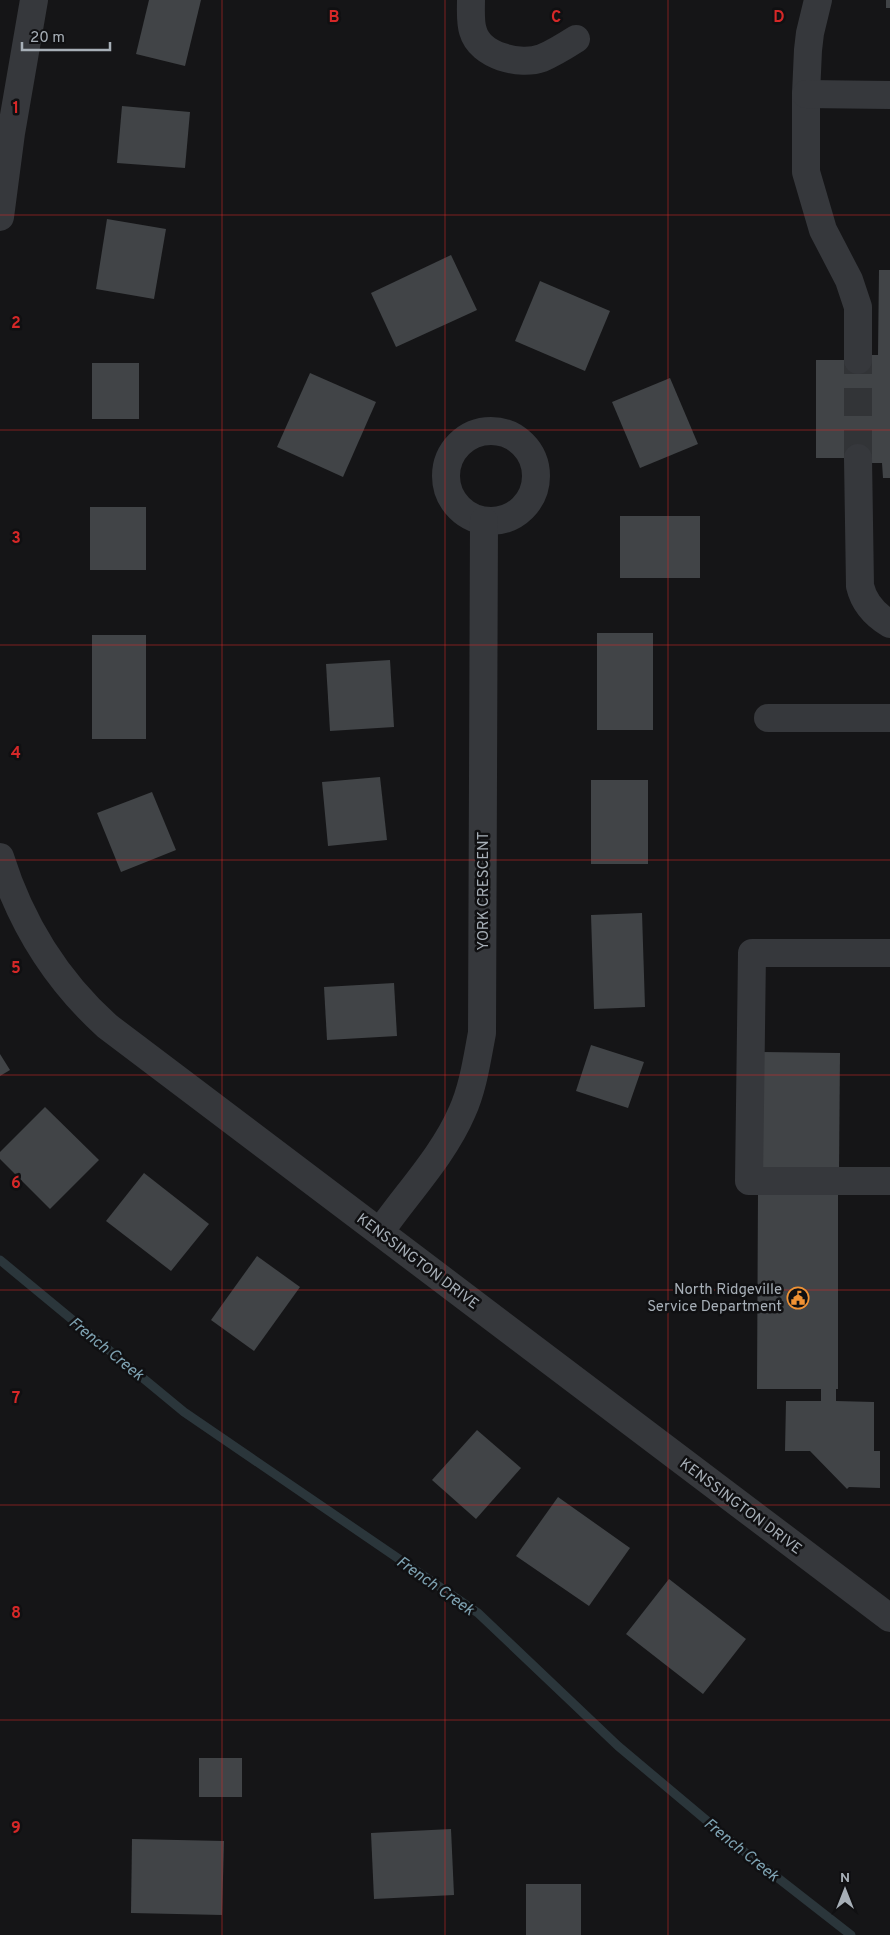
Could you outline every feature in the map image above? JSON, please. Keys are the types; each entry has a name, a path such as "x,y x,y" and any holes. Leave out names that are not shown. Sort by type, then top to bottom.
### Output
{"street":[{"path":"0,217 11,133 34,0"},
{"path":"471,0 473,32 483,47 494,53 524,61 541,58 576,39"},
{"path":"818,0 810,33 806,94 805,160 809,182 827,239 849,280 857,300 860,320 858,360"},
{"path":"806,94 890,95"},
{"path":"858,458 860,586 862,595 874,612 890,624"},
{"name":"YORK CRESCENT","path":"380,1232 430,1165 463,1111 476,1069 482,1034 484,521"},
{"path":"768,718 890,718"},
{"name":"KENSSINGTON DRIVE","path":"0,858 20,912 48,962 86,1006 107,1026 890,1618"},
{"path":"890,953 752,953 749,1181 890,1181"}],"building":[{"path":"149,0 201,0 185,66 136,54"},
{"path":"886,0 890,0 890,8 886,8"},
{"path":"122,106 190,112 185,168 117,163"},
{"path":"107,219 166,229 154,299 96,289"},
{"path":"451,255 477,310 396,347 371,293"},
{"path":"879,270 890,270 890,478 883,478 882,463 870,463 870,458 816,458 816,360 869,360 869,355 878,355"},
{"path":"540,281 610,311 585,371 515,341"},
{"path":"92,363 139,363 139,419 92,419"},
{"path":"310,373 376,402 343,477 277,447"},
{"path":"670,378 698,444 640,468 612,402"},
{"path":"90,507 146,507 146,570 90,570"},
{"path":"620,516 700,516 700,578 620,578"},
{"path":"597,633 653,633 653,730 597,730"},
{"path":"92,635 146,635 146,739 92,739"},
{"path":"390,660 394,727 330,731 326,664"},
{"path":"380,777 387,840 328,846 322,782"},
{"path":"591,780 648,780 648,864 591,864"},
{"path":"152,792 176,850 121,872 97,813"},
{"path":"642,913 645,1007 594,1009 591,915"},
{"path":"394,983 397,1036 327,1040 324,987"},
{"path":"591,1045 644,1062 628,1108 576,1091"},
{"path":"763,1052 840,1053 839,1173 763,1173"},
{"path":"0,1054 10,1070 0,1076"},
{"path":"45,1107 99,1160 50,1209 0,1159 0,1152"},
{"path":"144,1173 209,1224 171,1271 106,1221"},
{"path":"758,1191 838,1192 838,1389 836,1389 836,1401 874,1402 874,1451 880,1451 880,1488 849,1487 847,1489 810,1451 785,1451 786,1401 821,1401 821,1389 757,1389"},
{"path":"257,1256 300,1287 254,1351 211,1320"},
{"path":"477,1430 521,1468 476,1519 432,1480"},
{"path":"558,1497 630,1548 589,1606 516,1556"},
{"path":"669,1579 746,1639 703,1694 626,1634"},
{"path":"199,1758 242,1758 242,1797 199,1797"},
{"path":"451,1829 454,1895 374,1899 371,1833"},
{"path":"132,1839 224,1841 222,1915 131,1913"},
{"path":"526,1884 581,1884 581,1935 526,1935"}],"waterway":[{"name":"French Creek","path":"0,1260 184,1412 478,1613 618,1746 737,1846 851,1935"}],"tunnel":[{"path":"858,360 858,458"}],"place":[{"name":"North Ridgeville Service Department","path":"798,1298"}]}
